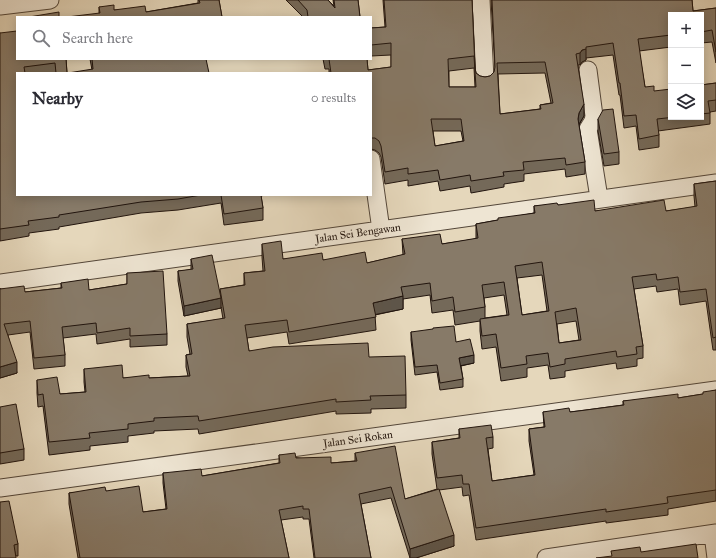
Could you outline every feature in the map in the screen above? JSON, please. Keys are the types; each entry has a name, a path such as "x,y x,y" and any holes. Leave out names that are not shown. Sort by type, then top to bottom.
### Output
{"street":[{"path":"0,6 50,0"},
{"path":"481,0 485,79"},
{"path":"588,70 594,116 588,129 599,198"},
{"path":"372,166 381,230"},
{"name":"Jalan Sei Bengawan","path":"0,283 599,198 716,183"},
{"name":"Jalan Sei Rokan","path":"0,488 716,390"},
{"path":"546,558 714,533 716,558"}],"building":[{"path":"199,0 219,0 222,16 75,16 100,13 99,7 114,5 114,10 145,6 146,12 200,3"},
{"path":"298,0 328,0 335,8 334,0 358,0 360,16 308,16 307,10"},
{"path":"384,0 472,0 475,68 476,73 485,77 490,76 494,72 495,67 492,0 692,0 693,11 716,8 716,52 712,30 704,31 704,12 668,12 668,35 638,39 645,87 654,86 654,91 668,89 668,118 657,119 659,135 639,139 636,115 624,116 613,43 586,47 586,49 576,54 584,104 579,113 578,119 585,162 566,165 565,158 523,162 524,170 503,172 504,176 471,181 470,175 440,180 438,170 408,174 408,168 385,172 381,146 379,141 372,138 372,72 331,72 329,60 367,60 368,70 391,67 391,43 372,45 372,28 386,27","holes":["474,56 476,87 449,87 448,59","545,62 553,103 540,105 541,109 500,114 497,63","431,119 461,119 464,141 435,146"]},
{"path":"59,12 59,16 35,16"},
{"path":"16,31 16,60 66,60 67,72 56,72 55,63 24,67 25,72 16,72 16,196 195,196 141,202 59,215 59,217 28,221 29,225 0,229 0,33"},
{"path":"92,60 206,60 209,72 74,72 93,69"},
{"path":"716,83 716,100 708,101 710,113 704,114 704,85"},
{"path":"613,109 619,152 604,154 598,119 603,110"},
{"path":"716,181 716,337 713,338 706,289 680,292 678,277 657,280 656,274 632,277 643,346 636,347 637,354 617,357 616,351 565,359 565,364 550,367 548,353 526,356 527,364 501,368 496,334 482,336 480,319 509,315 504,282 482,285 485,307 455,312 453,297 432,301 430,283 401,287 403,296 373,303 376,317 289,332 287,320 245,325 249,351 273,347 368,343 369,357 405,356 406,395 370,396 371,400 336,402 336,399 199,421 198,416 154,418 154,421 128,424 128,429 89,433 90,438 49,442 43,394 38,395 37,380 57,377 60,394 86,392 84,369 122,365 123,378 149,375 149,378 190,376 186,355 192,354 187,324 225,318 220,289 245,285 244,273 265,271 262,244 281,241 283,259 322,253 323,260 365,252 367,263 405,254 402,239 440,234 442,244 478,238 476,224 498,220 498,218 535,213 534,206 557,203 558,205 594,200 595,211 664,200 666,211 697,206 694,184","holes":["542,262 549,311 522,315 515,266","576,308 581,340 559,343 555,312"]},
{"path":"221,196 261,196 263,208 224,214"},
{"path":"212,255 221,298 184,306 178,271 193,269 191,259"},
{"path":"163,271 167,334 130,336 130,328 97,333 96,323 62,327 65,355 34,358 30,321 4,324 17,362 0,367 0,289 24,286 25,292 62,288 61,283 88,279 89,290 127,284 127,273"},
{"path":"454,326 456,342 470,339 474,355 459,358 463,379 440,383 437,365 415,367 411,332"},
{"path":"716,390 716,490 667,497 668,503 606,512 606,509 476,528 469,484 463,484 462,475 437,478 432,442 460,438 459,429 491,425 493,437 486,438 492,481 535,475 529,429 545,427 543,412 569,408 570,412 586,410 624,405 623,401 678,394 678,398 703,394 703,392"},
{"path":"16,404 24,449 0,453 0,407"},
{"path":"395,446 405,499 439,489 454,535 410,549 391,487 359,494 371,558 315,558 309,509 303,509 303,506 279,510 289,558 80,558 69,493 105,487 106,491 139,486 143,512 167,509 163,473 201,469 202,476 280,463 279,455 295,453 296,458 331,457 331,463 357,461 355,453"},
{"path":"9,501 18,544 14,545 16,558 0,558 0,502"},
{"path":"696,544 698,558 596,558 612,556 611,551 640,547 641,552"}]}
